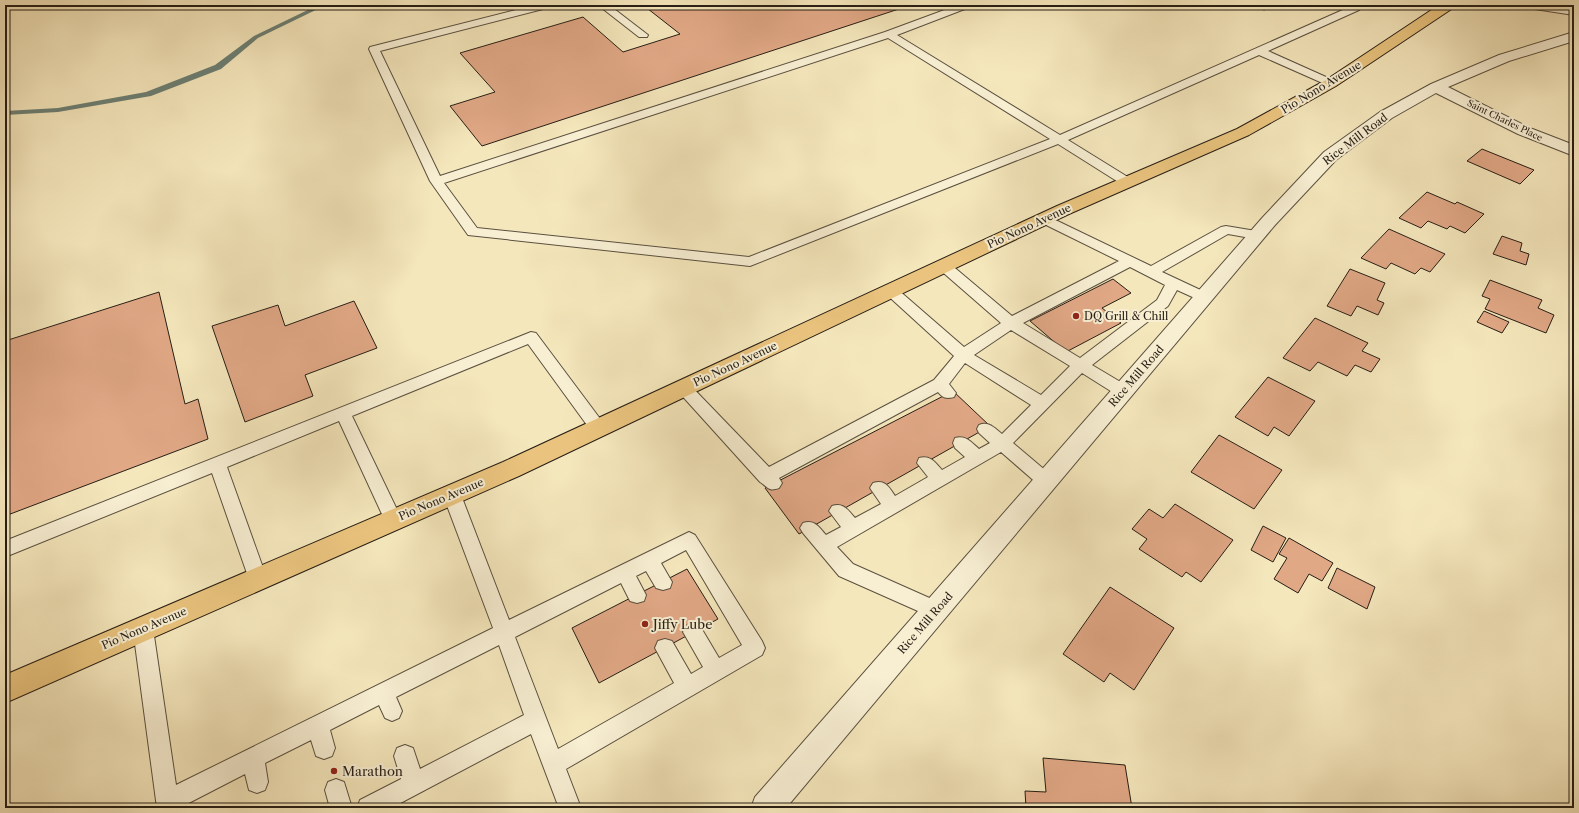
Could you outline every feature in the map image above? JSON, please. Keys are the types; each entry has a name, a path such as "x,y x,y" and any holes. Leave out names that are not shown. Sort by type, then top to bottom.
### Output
{"main road":[{"name":"Pio Nono Avenue","path":"5,689 452,495 1045,219 1244,132 1331,83 1448,5"}],"street":[{"name":"Rice Mill Road","path":"766,808 1256,235 1330,156 1386,115 1436,87 1504,58 1574,36"},
{"name":"Saint Charles Place","path":"1436,87 1524,131 1574,151"}],"lane":[{"path":"548,5 374,50 436,181 473,232 750,262 1059,140 1356,8 1359,5"},
{"path":"604,5 643,35"},
{"path":"436,181 889,34 967,5"},
{"path":"1528,5 1574,12"},
{"path":"1562,5 1574,7"},
{"path":"889,34 1127,182"},
{"path":"1259,51 1331,83"},
{"path":"1045,219 1204,297"},
{"path":"1152,272 1226,230 1256,235"},
{"path":"683,388 770,480 944,389 964,355 1011,323 1130,261"},
{"path":"944,266 1011,323 1123,391"},
{"path":"824,545 1002,444 1080,366 1163,303 1173,283"},
{"path":"891,291 964,355 1042,404"},
{"path":"5,549 531,337 598,428"},
{"path":"343,413 393,520"},
{"path":"985,429 1046,481"},
{"path":"962,443 977,458"},
{"path":"925,463 941,479"},
{"path":"217,464 258,579"},
{"path":"879,488 893,506"},
{"path":"452,495 570,808"},
{"path":"838,511 853,528"},
{"path":"809,528 846,570 936,610"},
{"path":"143,629 167,805 253,758 318,725 388,702 504,633 689,540 755,648 553,764"},
{"path":"649,560 663,582"},
{"path":"624,572 637,595"},
{"path":"693,632 716,671"},
{"path":"665,648 687,687"},
{"path":"368,808 536,720"},
{"path":"318,725 324,748"},
{"path":"405,756 414,784"},
{"path":"253,758 257,782"}],"building":[{"path":"643,5 911,5 482,146 450,106 495,92 460,53 583,17 623,52 680,34"},
{"path":"1276,5 1264,10 1255,6"},
{"path":"1482,149 1534,170 1520,184 1467,161"},
{"path":"1427,192 1455,204 1457,202 1484,214 1465,233 1450,226 1447,229 1428,221 1421,228 1399,218"},
{"path":"1389,229 1445,254 1430,272 1421,268 1415,274 1391,263 1386,269 1361,258"},
{"path":"1502,236 1522,243 1520,251 1529,254 1526,265 1493,254"},
{"path":"1350,269 1385,283 1377,300 1384,303 1378,315 1357,306 1351,316 1327,306"},
{"name":"DQ Grill & Chill","path":"1113,279 1131,293 1102,308 1121,323 1066,352 1030,321"},
{"path":"1490,280 1542,300 1538,308 1554,315 1546,333 1485,309 1490,299 1482,296"},
{"path":"159,292 185,404 198,399 208,439 5,516 5,341"},
{"path":"354,301 377,348 305,375 313,396 245,422 212,326 278,305 285,326"},
{"path":"1484,311 1509,322 1502,333 1477,322"},
{"path":"1315,318 1368,343 1362,351 1380,359 1371,372 1355,365 1347,376 1318,362 1310,371 1283,358"},
{"path":"1268,377 1315,401 1289,436 1274,427 1268,436 1235,417"},
{"path":"953,391 990,426 799,534 765,488"},
{"path":"1219,435 1282,470 1254,509 1191,472"},
{"path":"1175,504 1233,540 1201,582 1186,572 1182,577 1139,549 1147,539 1132,529 1149,509 1163,518"},
{"path":"1263,526 1286,538 1273,562 1251,550"},
{"path":"1289,538 1333,563 1322,581 1309,574 1298,593 1274,579 1287,558 1279,554"},
{"path":"1337,568 1375,587 1367,609 1328,588"},
{"name":"Jiffy Lube","path":"687,569 718,619 599,683 572,628"},
{"path":"1110,587 1174,628 1134,690 1110,673 1104,682 1063,654"},
{"path":"1043,758 1125,765 1132,808 1026,808 1025,791 1046,792"}],"waterway":[{"path":"5,113 58,110 148,94 218,67 256,37 323,5"}],"place":[{"name":"DQ Grill & Chill","path":"1076,316"},
{"name":"Jiffy Lube","path":"645,624"},
{"name":"Marathon","path":"334,771"}]}
